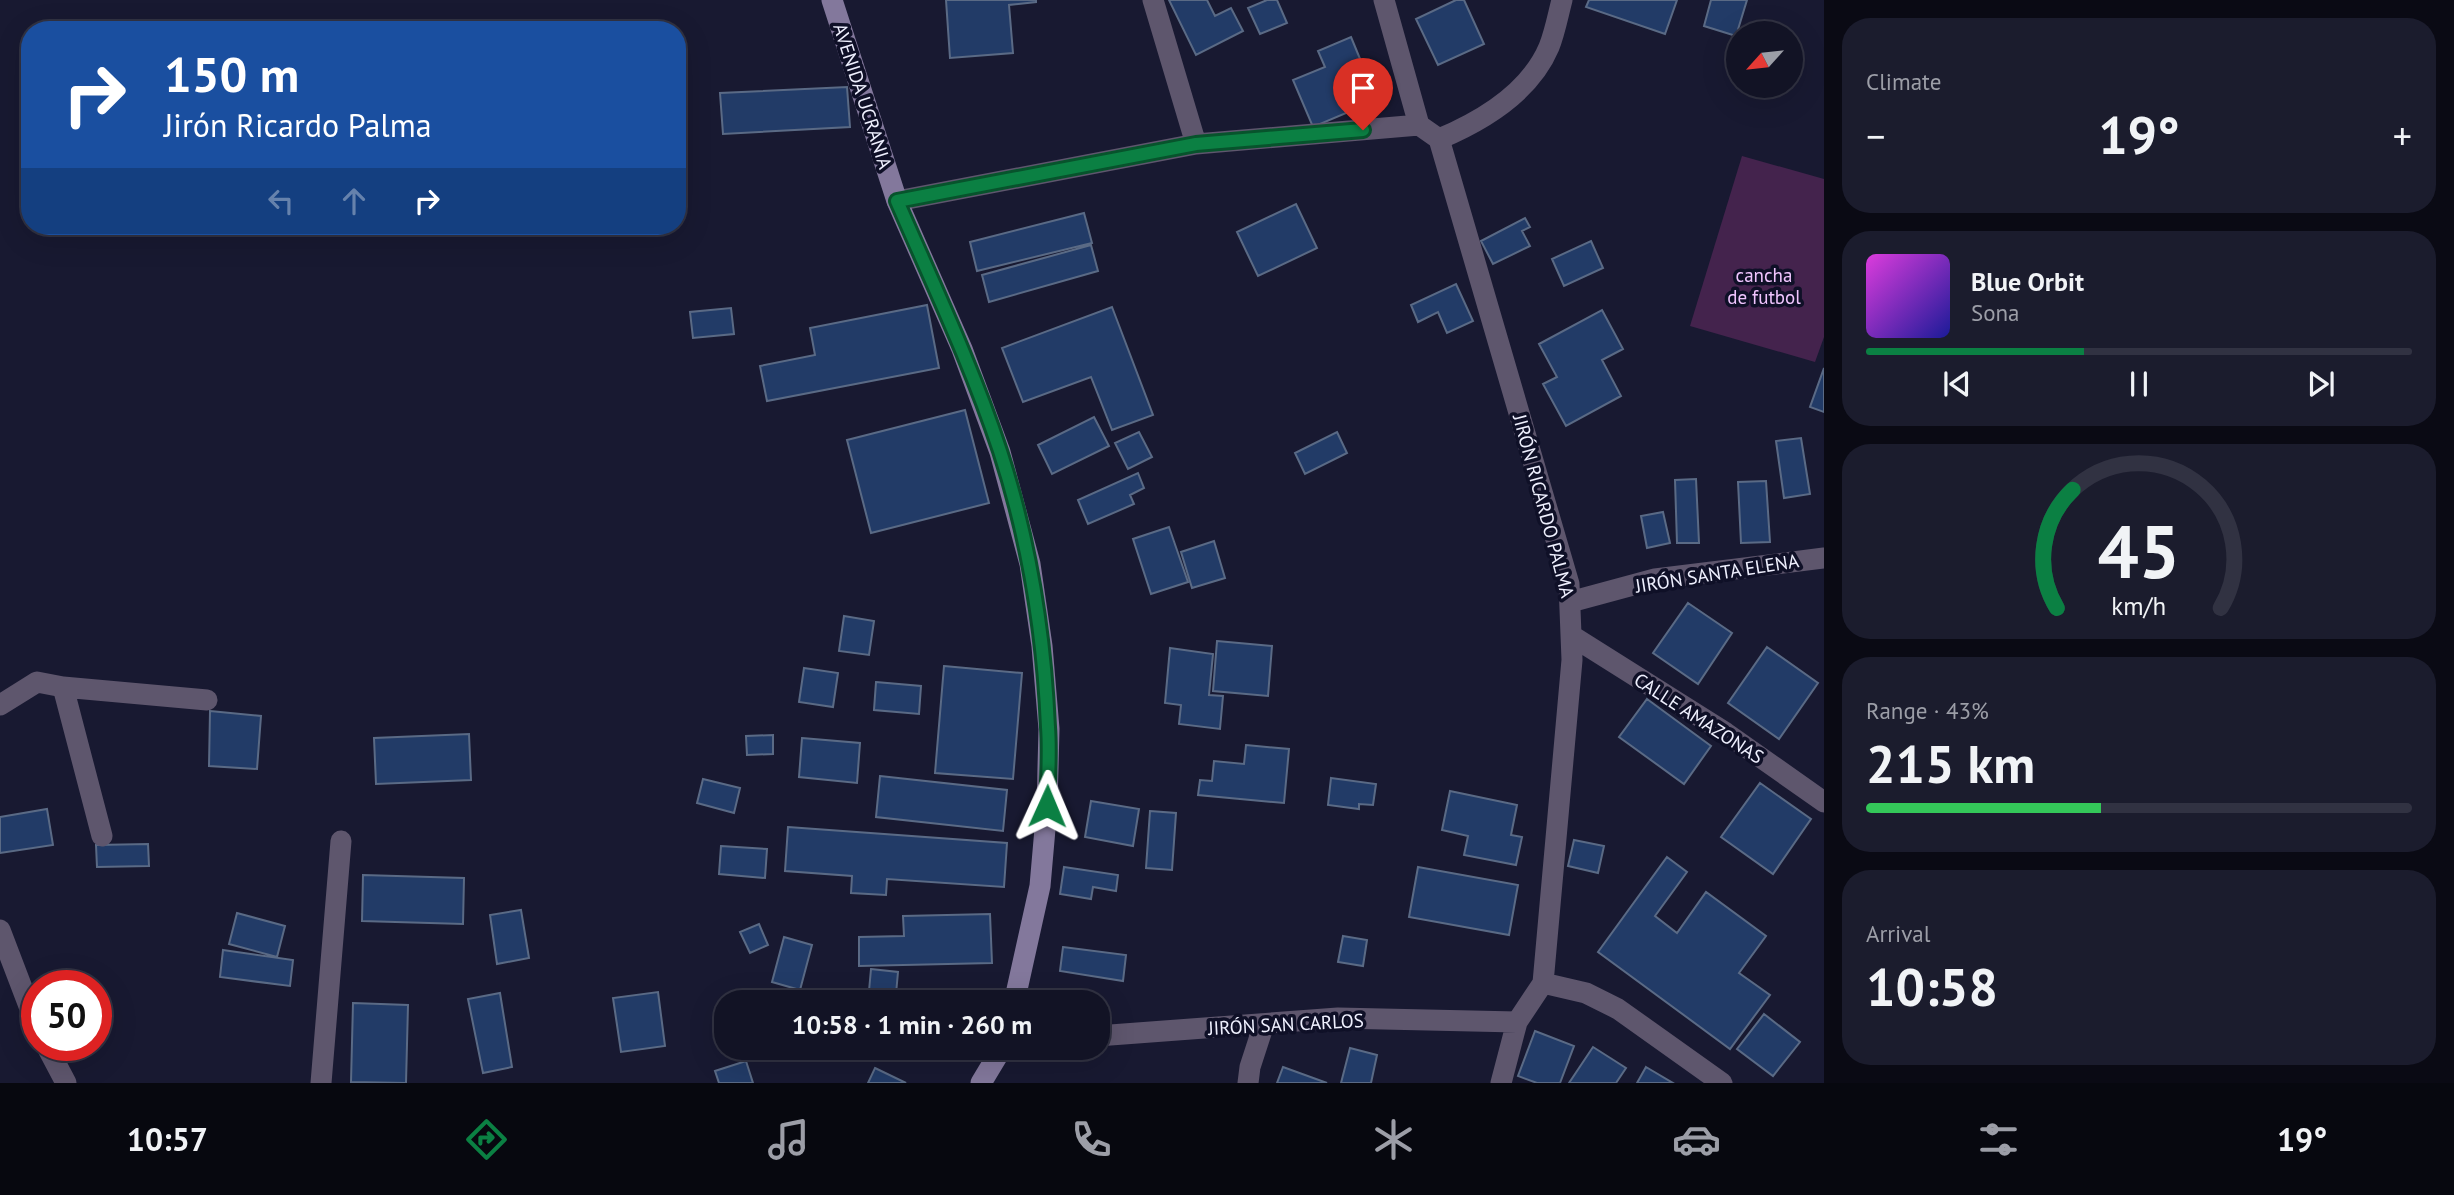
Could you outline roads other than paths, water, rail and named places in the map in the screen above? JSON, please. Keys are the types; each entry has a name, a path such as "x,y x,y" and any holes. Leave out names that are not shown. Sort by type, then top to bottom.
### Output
{"main road":[{"name":"AVENIDA UCRANIA","path":"832,0 897,201 962,349 1000,452 1030,564 1042,646 1049,729 1047,806 1040,886 1017,990"},
{"path":"981,1083 995,1060"}],"street":[{"path":"1153,0 1196,144"},
{"path":"1384,0 1419,125 1439,139 1468,127 1495,109 1540,65 1550,46 1562,0"},
{"path":"897,201 1196,144 1419,125"},
{"name":"JIRÓN RICARDO PALMA","path":"1439,139 1569,584 1572,636 1543,983 1517,1022 1500,1083"},
{"name":"JIRÓN SANTA ELENA","path":"1570,602 1655,579 1824,558"},
{"name":"CALLE AMAZONAS","path":"1572,636 1726,733 1824,802"},
{"path":"0,705 37,682 63,687 207,700"},
{"path":"63,687 102,836"},
{"path":"321,1083 341,841"},
{"path":"0,930 21,985"},
{"path":"1543,983 1586,993 1618,1009 1722,1083"},
{"name":"JIRÓN SAN CARLOS","path":"1110,1035 1338,1018 1517,1022"},
{"path":"1248,1083 1250,1067 1264,1024"},
{"path":"54,1061 66,1083"}],"park label":[{"name":"cancha de futbol","path":"1764,286"}]}
